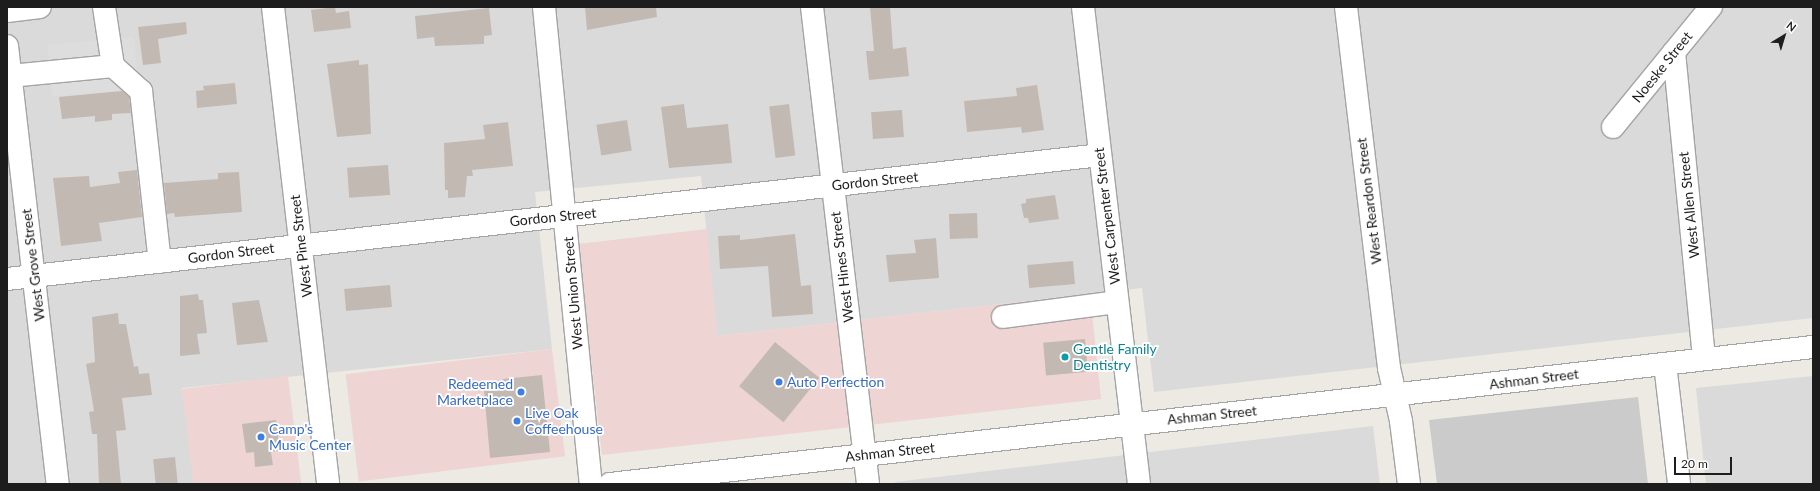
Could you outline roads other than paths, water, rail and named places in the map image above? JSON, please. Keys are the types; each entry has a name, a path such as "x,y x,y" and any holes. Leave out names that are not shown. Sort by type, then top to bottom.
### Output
{"street":[{"path":"7,11 40,7"},
{"path":"104,7 112,66 141,91 160,262"},
{"name":"West Pine Street","path":"273,7 328,484"},
{"name":"West Union Street","path":"544,7 566,216 591,484"},
{"name":"West Hines Street","path":"812,7 868,484"},
{"name":"West Carpenter Street","path":"1083,7 1139,484"},
{"name":"West Reardon Street","path":"1346,7 1395,395 1409,484"},
{"name":"Noeske Street","path":"1613,127 1710,7"},
{"name":"West Grove Street","path":"7,46 58,484"},
{"name":"West Allen Street","path":"1674,52 1704,359"},
{"path":"10,76 112,66"},
{"name":"Gordon Street","path":"7,279 1100,155"},
{"path":"1003,317 1117,302"},
{"name":"Ashman Street","path":"610,484 1813,347"},
{"path":"1665,364 1679,484"}],"place":[{"name":"Gentle Family Dentistry","path":"1065,357"},
{"name":"Auto Perfection","path":"779,382"},
{"name":"Redeemed Marketplace","path":"521,392"},
{"name":"Live Oak Coffeehouse","path":"517,421"},
{"name":"Camp's Music Center","path":"261,437"}]}
